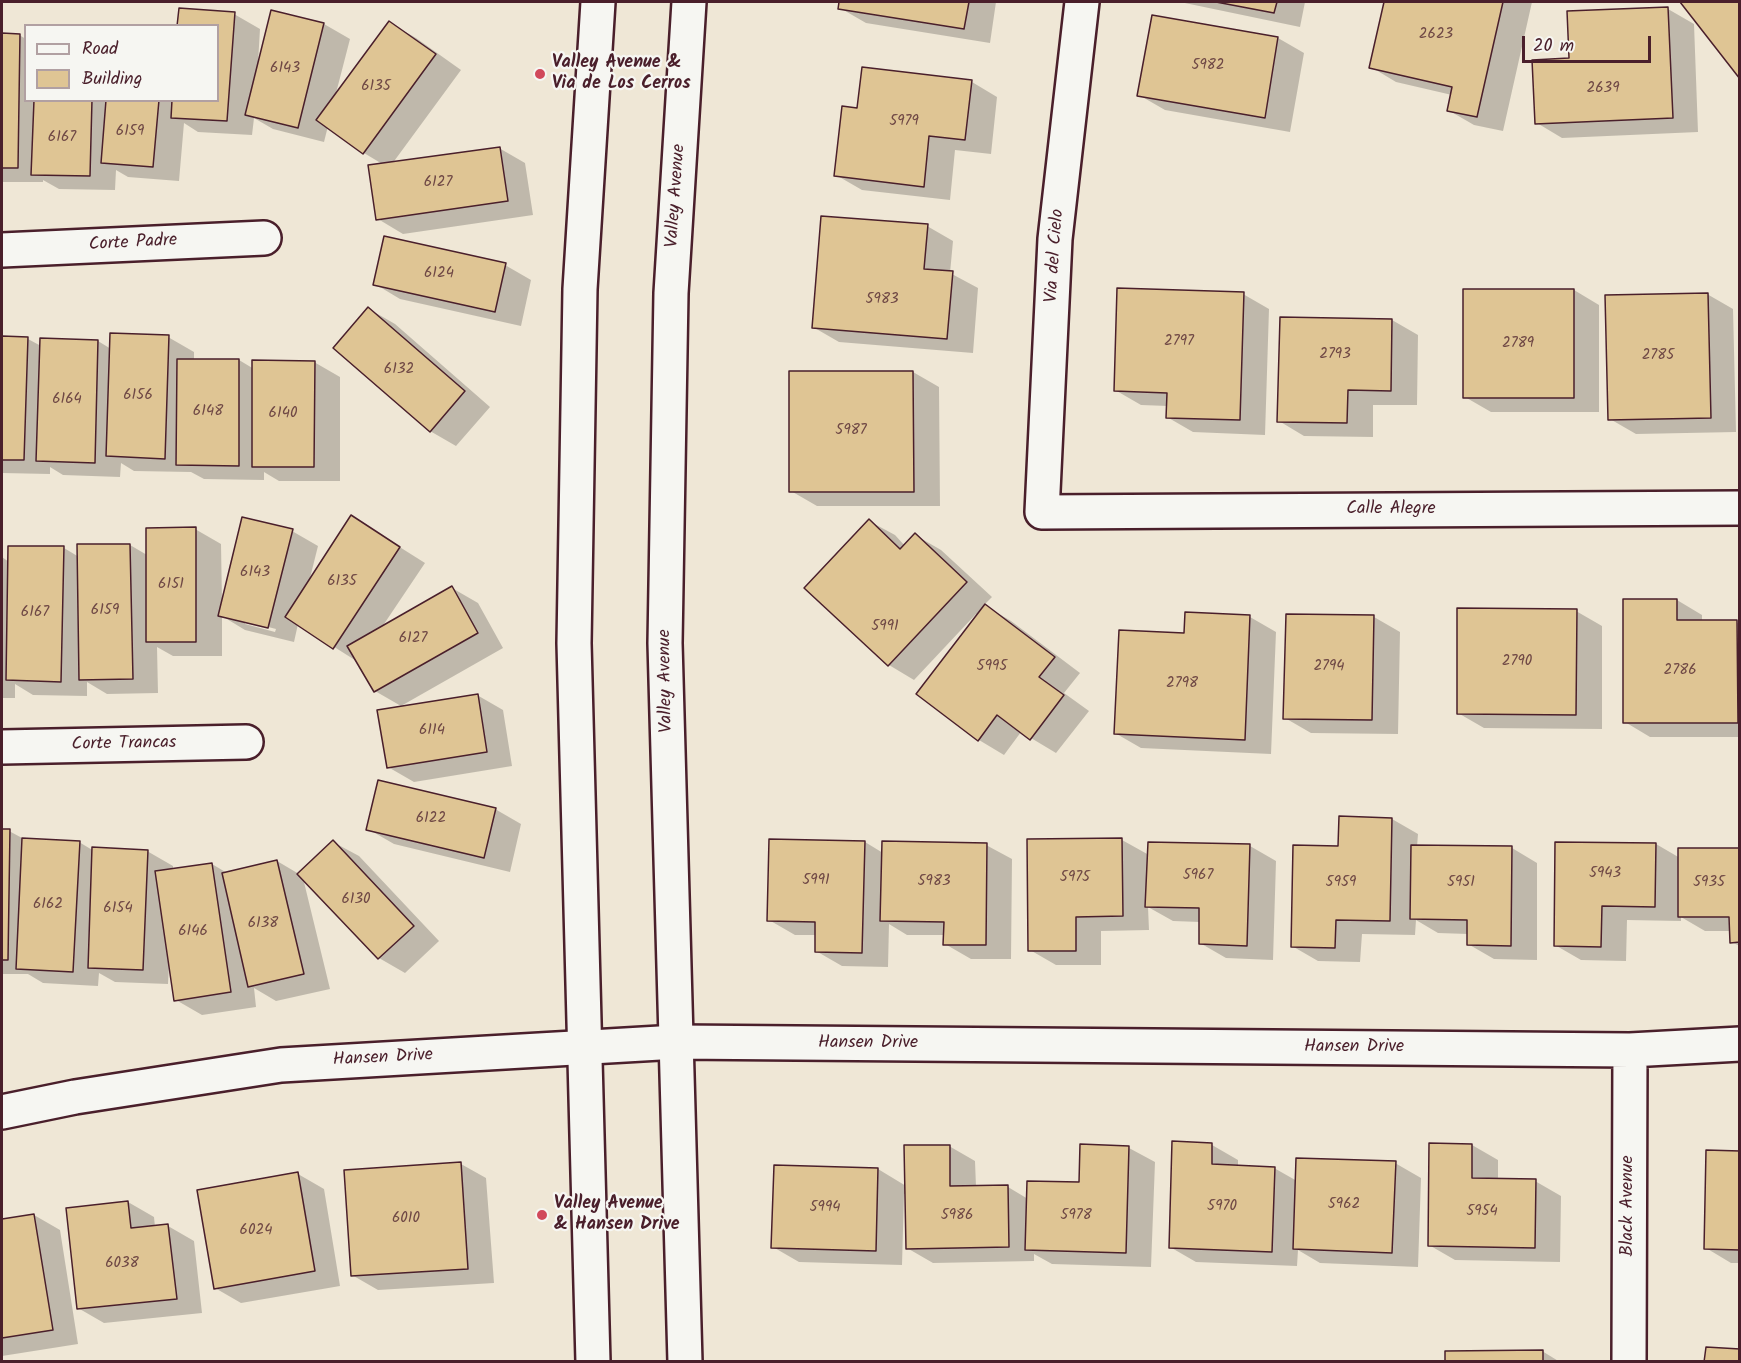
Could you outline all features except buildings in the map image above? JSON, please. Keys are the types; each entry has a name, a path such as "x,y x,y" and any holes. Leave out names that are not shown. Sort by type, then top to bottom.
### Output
{"street":[{"path":"593,1362 574,643 580,289 598,2"},
{"name":"Valley Avenue","path":"685,1362 665,643 671,293 689,2"},
{"name":"Via del Cielo","path":"1042,512 1055,238 1082,2"},
{"name":"Corte Padre","path":"2,250 264,238"},
{"name":"Calle Alegre","path":"1042,512 1740,508"},
{"name":"Corte Trancas","path":"2,747 246,742"},
{"name":"Hansen Drive","path":"2,1112 75,1097 280,1065 677,1042 1630,1050 1740,1044"},
{"name":"Black Avenue","path":"1629,1362 1630,1050"}],"place":[{"name":"Valley Avenue & Via de Los Cerros","path":"540,74"},
{"name":"Valley Avenue & Hansen Drive","path":"542,1215"}]}
